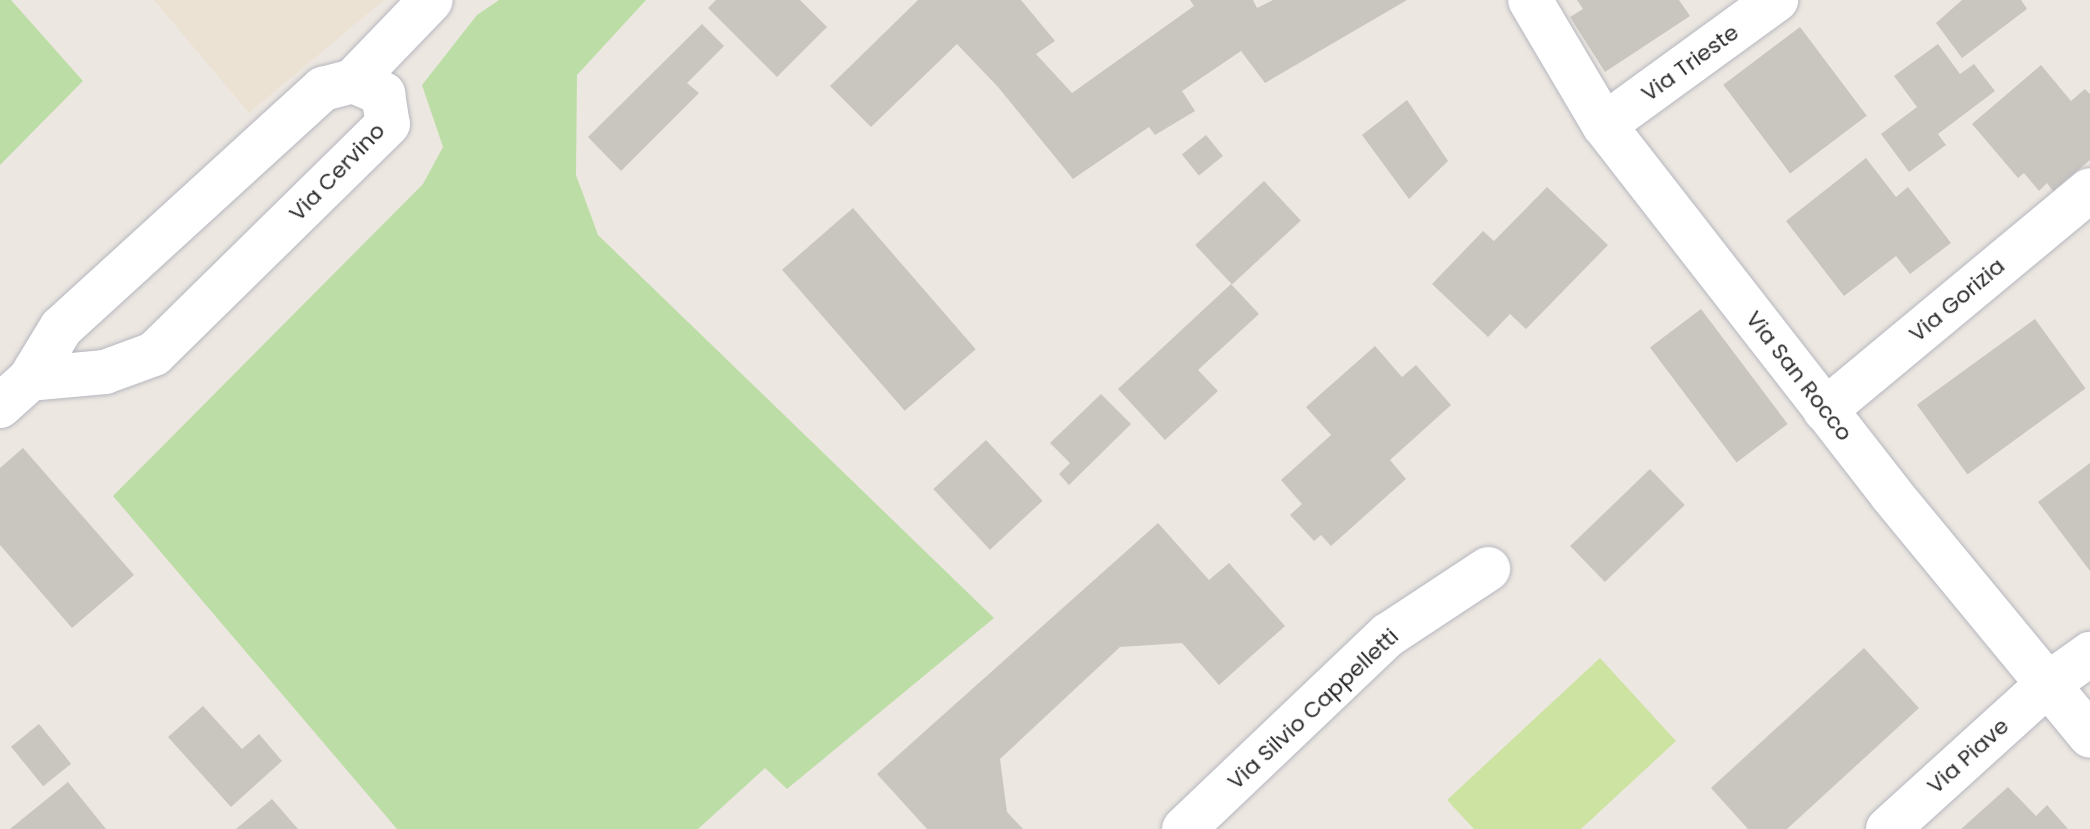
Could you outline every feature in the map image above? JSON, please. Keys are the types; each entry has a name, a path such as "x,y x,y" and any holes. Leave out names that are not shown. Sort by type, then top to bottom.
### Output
{"street":[{"path":"353,81 431,0"},
{"name":"Via San Rocco","path":"1530,0 1604,125 1825,410 2090,735"},
{"name":"Via Trieste","path":"1604,125 1776,0"},
{"name":"Via Cervino","path":"353,81 383,94 388,124 154,354 105,372 15,392 61,328 323,89 353,81"},
{"name":"Via Gorizia","path":"1825,410 2090,190"},
{"name":"Via Silvio Cappelletti","path":"1184,829 1388,635 1488,569"},
{"name":"Via Piave","path":"1888,829 2048,684 2090,654"}],"shaded area":[{"path":"154,0 384,0 249,113"}],"green space":[{"path":"0,0 11,0 83,81 0,165"},
{"path":"499,0 646,0 577,75 576,175 598,235 994,618 787,789 765,768 698,829 397,829 113,496 423,184 443,147 422,85 477,15"},
{"path":"1600,658 1676,741 1581,829 1474,829 1447,800"}],"building":[{"path":"716,0 800,0 827,27 777,77 708,8"},
{"path":"918,0 1021,0 1055,41 1036,54 1072,93 1194,6 1190,0 1253,0 1257,8 1273,0 1407,0 1265,83 1241,51 1182,91 1195,111 1155,135 1149,127 1073,179 998,87 957,44 871,127 830,86"},
{"path":"1577,0 1679,0 1690,16 1605,72 1570,17 1583,9"},
{"path":"1962,0 2021,0 2027,9 1962,58 1936,23"},
{"path":"702,24 724,46 687,83 699,93 621,171 588,137"},
{"path":"1800,27 1867,116 1790,173 1723,85"},
{"path":"1938,44 1960,74 1974,64 1995,91 1938,134 1946,145 1909,172 1881,134 1917,107 1894,76"},
{"path":"2041,65 2071,101 2085,89 2090,94 2090,160 2053,191 2047,183 2039,191 2024,173 2018,178 1972,124"},
{"path":"1407,100 1448,161 1409,199 1362,135"},
{"path":"1206,135 1223,156 1199,175 1182,155"},
{"path":"1866,158 1896,197 1908,187 1951,243 1910,274 1896,256 1844,296 1786,221"},
{"path":"1264,181 1301,220 1232,285 1195,245"},
{"path":"1547,187 1608,245 1526,329 1510,314 1488,337 1432,284 1483,231 1494,241"},
{"path":"853,208 976,349 905,411 782,270"},
{"path":"1231,284 1259,314 1198,370 1218,391 1165,440 1118,389"},
{"path":"1701,309 1788,424 1737,463 1650,348"},
{"path":"2035,319 2086,389 1967,474 1917,405"},
{"path":"1375,346 1402,377 1416,365 1451,405 1390,460 1406,479 1331,546 1321,535 1314,541 1290,515 1302,504 1281,480 1331,435 1306,407"},
{"path":"1101,394 1131,424 1069,485 1059,474 1070,463 1050,443"},
{"path":"986,440 1043,501 990,550 933,489"},
{"path":"23,448 134,575 72,628 0,545 0,468"},
{"path":"2090,463 2090,571 2038,502"},
{"path":"1650,469 1685,505 1605,582 1570,546"},
{"path":"1158,523 1209,580 1229,563 1285,626 1219,685 1182,643 1120,647 1000,759 1007,812 1023,829 927,829 877,774"},
{"path":"1864,648 1919,708 1787,829 1748,829 1711,788"},
{"path":"203,706 242,749 259,734 282,761 231,807 168,737"},
{"path":"39,724 71,764 43,786 11,747"},
{"path":"68,782 106,829 10,829"},
{"path":"2008,787 2036,816 2047,805 2068,829 1961,829"},
{"path":"272,799 298,829 236,829"}]}
